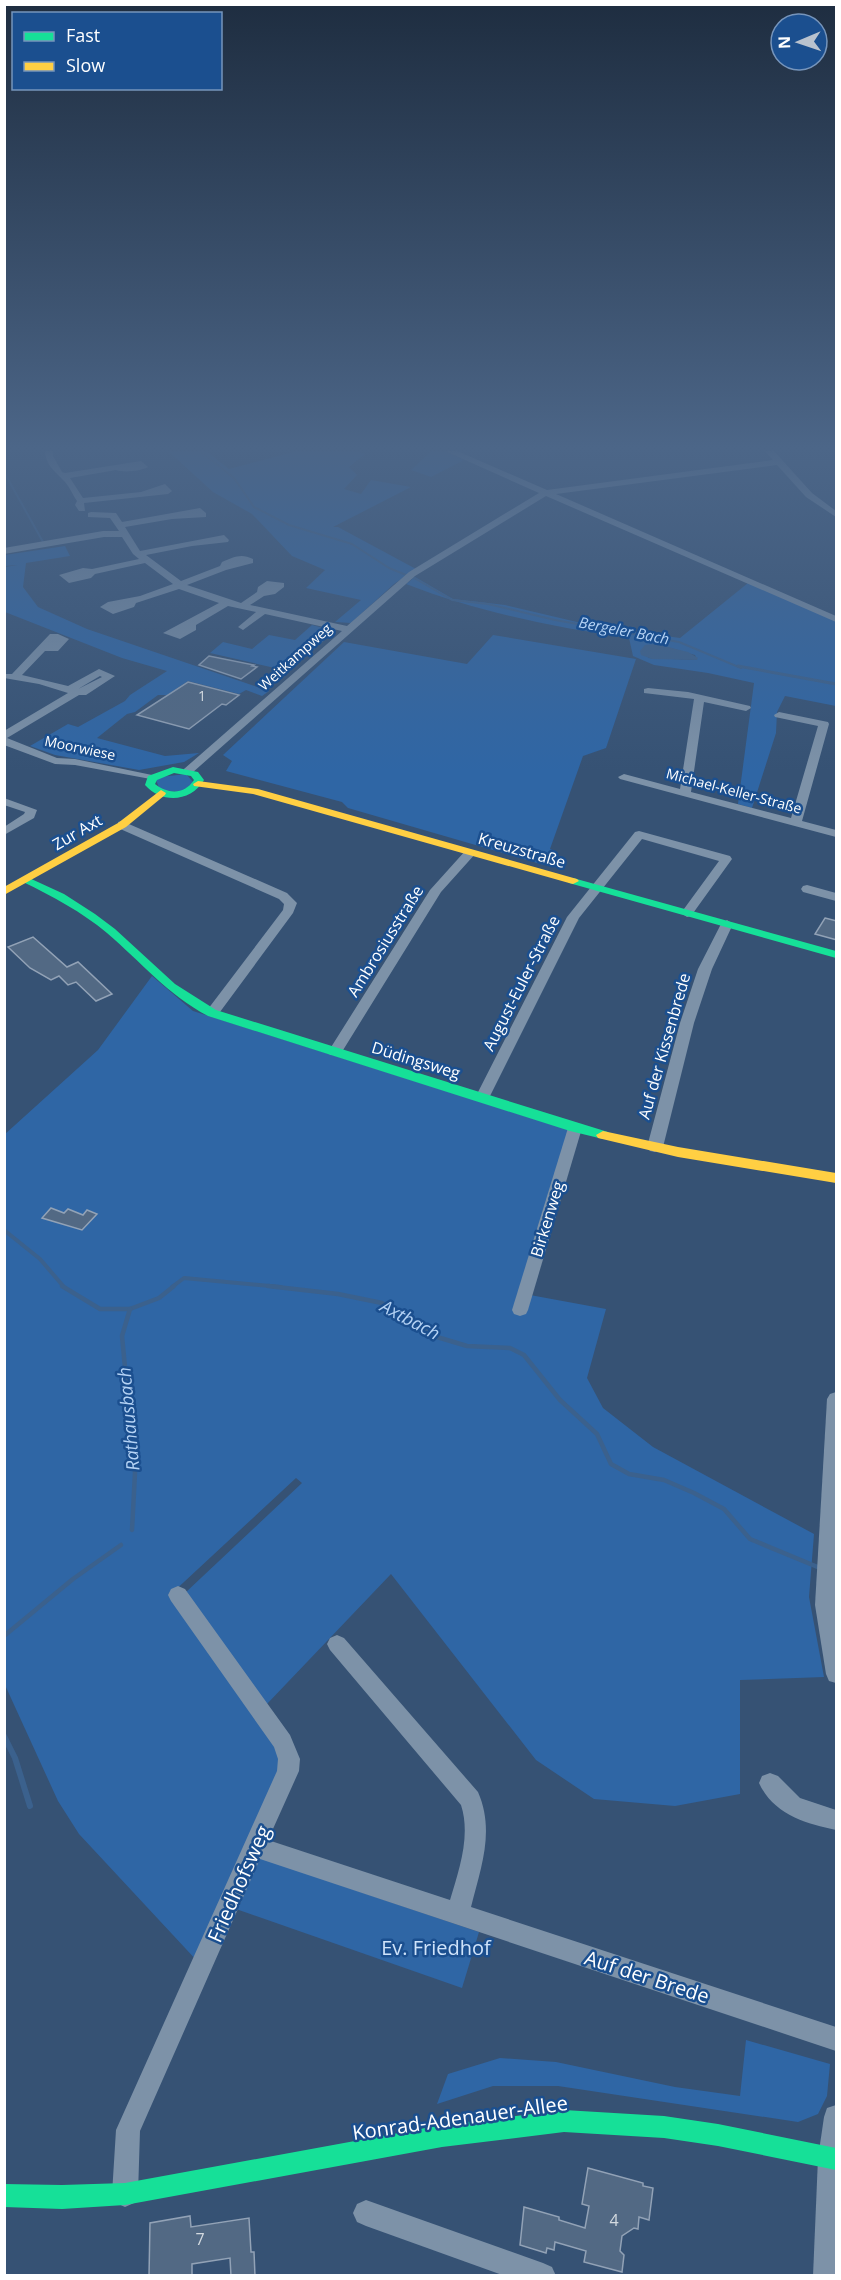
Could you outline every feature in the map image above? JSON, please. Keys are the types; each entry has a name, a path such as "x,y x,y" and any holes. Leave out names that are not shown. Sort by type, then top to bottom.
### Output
{"street":[{"path":"92,572 141,557"},
{"path":"143,557 183,588 226,603 348,629"},
{"name":"Weitkampweg","path":"189,771 410,576 440,557"},
{"path":"695,557 837,619"},
{"path":"131,601 225,567"},
{"path":"244,605 262,593"},
{"path":"191,624 226,603"},
{"path":"243,627 264,610"},
{"path":"9,677 42,648"},
{"path":"4,739 74,690 9,677"},
{"path":"648,691 699,698 746,708"},
{"path":"685,794 699,698"},
{"path":"779,715 824,724 796,823"},
{"name":"Moorwiese","path":"4,739 55,761 75,762 152,778"},
{"path":"164,771 189,771 197,777 198,784 182,794 161,794 150,785 152,778 164,771"},
{"name":"Michael-Keller-Straße","path":"624,777 837,834"},
{"name":"Kreuzstraße","path":"198,784 254,791 837,955"},
{"name":"Zur Axt","path":"4,892 122,825 161,794"},
{"path":"4,801 31,810 30,816 4,832"},
{"path":"122,825 283,896 291,903 289,910 212,1013"},
{"name":"August-Euler-Straße","path":"482,1098 560,939 595,888 639,835 726,859 687,913"},
{"name":"Ambrosiusstraße","path":"335,1052 436,890 470,853"},
{"name":"Düdingsweg","path":"27,880 81,907 112,932 189,1003 212,1013 575,1128 655,1147 837,1178"},
{"path":"807,889 837,897"},
{"name":"Auf der Kissenbrede","path":"655,1147 687,1023 705,969 727,924"},
{"name":"Birkenweg","path":"520,1310 575,1128"},
{"path":"837,1400 825,1605 837,1674"},
{"name":"Friedhofsweg","path":"125,2194 128,2130 288,1772 289,1759 283,1742 178,1595"},
{"path":"337,1644 470,1798 476,1812 478,1831 458,1915"},
{"path":"770,1783 793,1807 837,1820"},
{"name":"Auf der Brede","path":"255,1847 837,2039"},
{"path":"826,2276 837,2117"},
{"name":"Konrad-Adenauer-Allee","path":"4,2195 62,2197 125,2194 442,2136 564,2121 664,2127 729,2137 834,2159"},
{"path":"366,2213 543,2276"}],"green space":[{"path":"5,557 61,557 26,563 23,587 38,607 87,629 269,691 262,696 246,690 239,694 188,681 167,695 158,695 135,712 127,714 97,738 165,756 199,753 184,762 139,770 55,755 30,746 68,724 78,727 125,701 130,695 167,671 122,658 5,612 5,567 17,565 6,566"},
{"path":"295,557 394,557 416,569 394,584 351,623 335,622 361,600 306,588 325,570"},
{"path":"415,577 453,599 505,605 594,626 680,638 748,583 836,620 836,706 785,696 777,712 776,733 752,808 738,804 754,683 654,665 633,656 629,638 516,617 461,603 406,584","holes":["656,644 695,655 697,660 648,658"]},
{"path":"312,625 335,631 288,671 210,653 223,642 252,649 269,635 295,640"},
{"path":"493,635 636,659 606,748 583,756 550,849 555,851 544,865 348,808 342,802 226,771 232,761 223,755 344,642 467,664"},
{"path":"186,774 194,783 180,792 160,790 156,780 160,777"},
{"path":"152,976 193,1011 569,1130 530,1295 606,1309 587,1378 603,1408 653,1447 814,1534 809,1597 824,1677 740,1680 740,1794 675,1806 594,1799 536,1760 391,1574 266,1705 185,1593 302,1483 296,1478 170,1595 277,1745 282,1760 199,1963 79,1834 58,1801 5,1685 4,1135 98,1050"},
{"name":"Ev. Friedhof","path":"257,1857 479,1932 462,1988 236,1909"},
{"path":"746,2040 830,2064 827,2096 818,2114 798,2122 558,2086 493,2086 437,2104 448,2074 500,2058 556,2062 675,2087 740,2096"}],"shaded area":[{"path":"656,644 688,652 698,658 697,660 652,659 641,655 640,651 645,645"}],"building":[{"path":"209,656 257,667 241,679 199,665"},
{"path":"188,682 239,695 226,705 222,704 189,729 137,715"},
{"path":"825,918 837,921 837,940 815,934"},
{"path":"33,937 67,967 78,962 112,994 96,1001 76,982 68,985 59,976 51,980 30,968 8,947"},
{"path":"51,1208 64,1213 68,1209 83,1215 87,1210 97,1214 82,1230 42,1218"},
{"path":"588,2168 643,2183 643,2186 653,2188 649,2220 639,2217 638,2229 634,2228 622,2236 620,2251 624,2255 622,2272 584,2262 586,2251 555,2242 554,2250 547,2248 546,2253 520,2245 524,2207 559,2217 559,2220 585,2228 589,2206 582,2204"},
{"path":"190,2216 191,2227 249,2218 255,2276 231,2276 230,2258 192,2264 192,2276 149,2276 150,2223"}],"waterway":[{"name":"Bergeler Bach","path":"373,557 452,600 488,604 555,620 679,642 741,668"},
{"name":"Bergeler Bach","path":"738,666 836,684"},
{"name":"Axtbach","path":"4,1230 40,1259 64,1287"},
{"name":"Axtbach","path":"172,1287 184,1278 281,1287"},
{"name":"Axtbach","path":"62,1286 100,1309 130,1309"},
{"name":"Axtbach","path":"130,1309 159,1298 174,1286"},
{"name":"Axtbach","path":"268,1286 338,1294 382,1303 407,1321 437,1337 467,1346 510,1348 524,1355 560,1400 597,1434 611,1464 629,1474 664,1480 694,1493 724,1509 750,1539 820,1568"},
{"name":"Rathausbach","path":"130,1309 122,1336 135,1473 132,1530"},
{"name":"Rathausbach","path":"4,1636 73,1579 121,1545"},
{"name":"Rathausbach","path":"4,1736 15,1758 30,1806"}],"traffic: fast":[{"path":"173,770 194,774 199,780 190,791 176,795 162,793 150,785 152,778 173,770"},
{"path":"27,880 91,916 111,931 158,976 197,1005 212,1013 603,1135"},
{"path":"573,881 836,955"},
{"path":"4,2195 62,2197 125,2194 442,2136 564,2121 664,2127 718,2135 836,2159"}],"traffic: slow":[{"path":"198,784 254,791 573,881"},
{"path":"4,892 122,825 161,793"},
{"path":"603,1135 678,1152 836,1178"}]}
